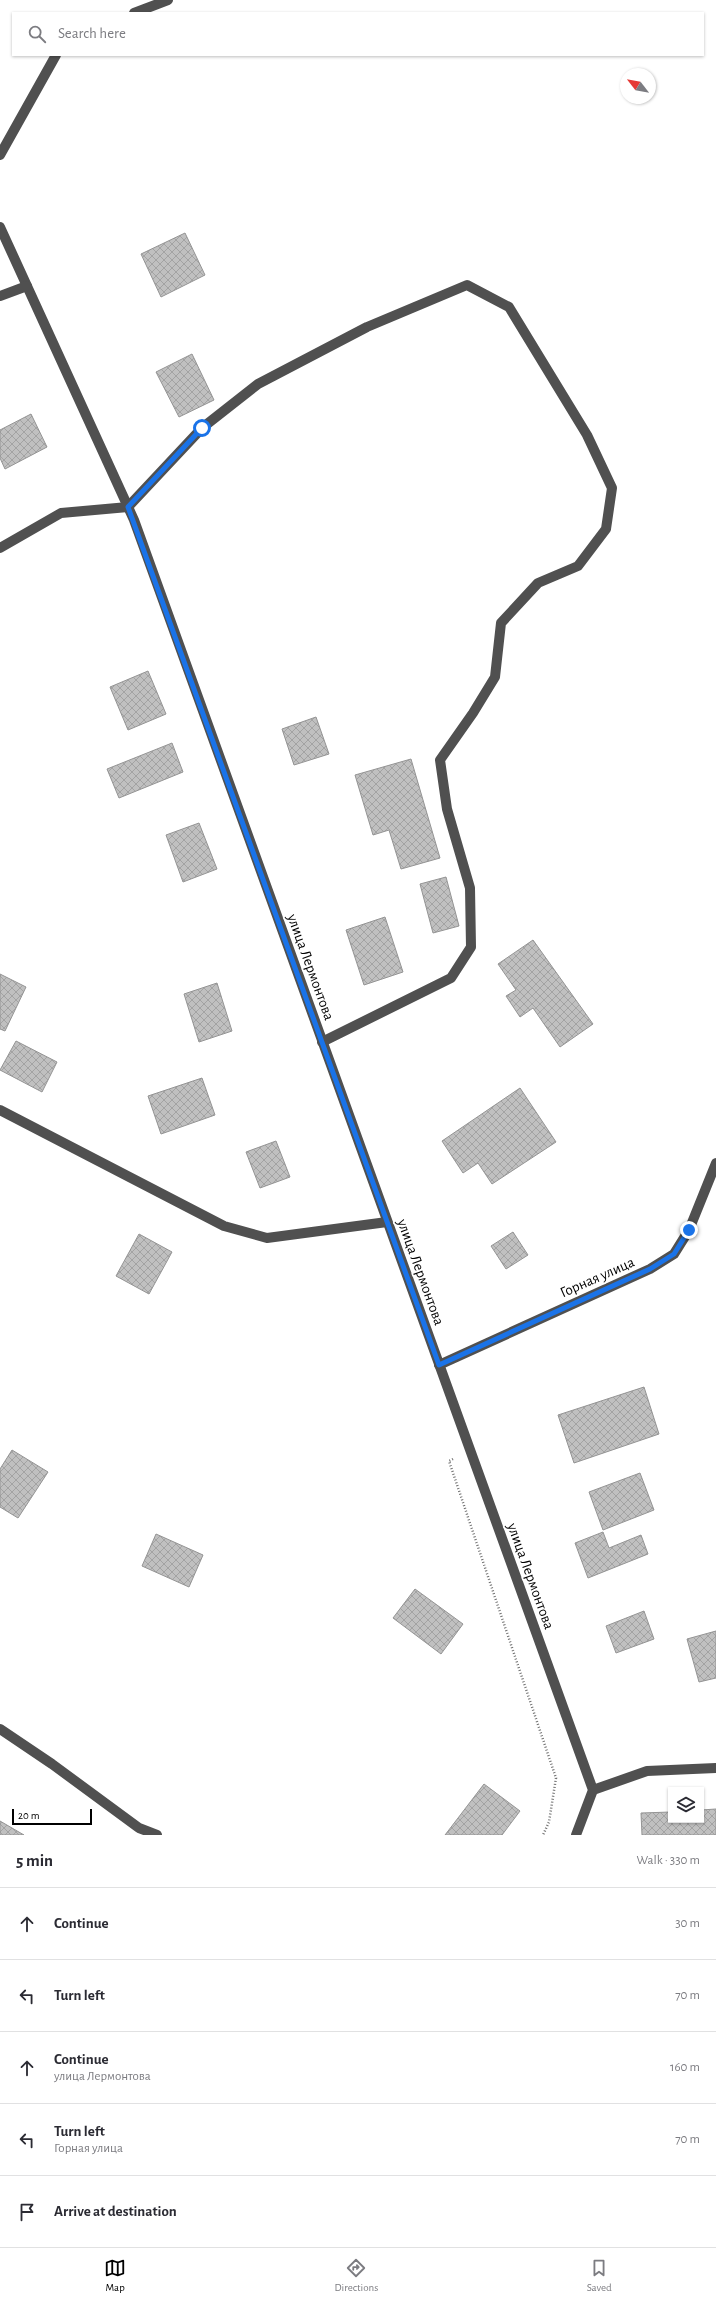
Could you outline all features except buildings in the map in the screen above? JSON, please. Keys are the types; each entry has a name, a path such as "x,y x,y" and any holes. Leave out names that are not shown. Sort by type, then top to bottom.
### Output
{"street":[{"path":"137,12 168,0"},
{"path":"0,155 55,56"},
{"name":"улица Лермонтова","path":"0,227 128,507 593,1790"},
{"path":"0,248 11,251"},
{"path":"0,548 61,513 128,507 202,428 258,384 367,327 467,285 509,307 587,435 612,488 606,530 578,566 538,584 501,623 495,677 473,713 440,760 447,809 470,888 471,947 451,978 322,1042"},
{"path":"0,296 27,286"},
{"path":"0,1110 224,1226 267,1238 387,1222"},
{"name":"Горная улица","path":"439,1365 650,1269 674,1254 689,1230 716,1163"},
{"path":"0,1728 139,1828 157,1835"},
{"path":"576,1835 593,1790 647,1771 716,1768"}],"path":[{"path":"470,1453 449,1461 556,1778 548,1822 543,1835"}],"route":[{"path":"202,428 128,507 134,520 439,1365 650,1269 674,1254 689,1230"}]}
